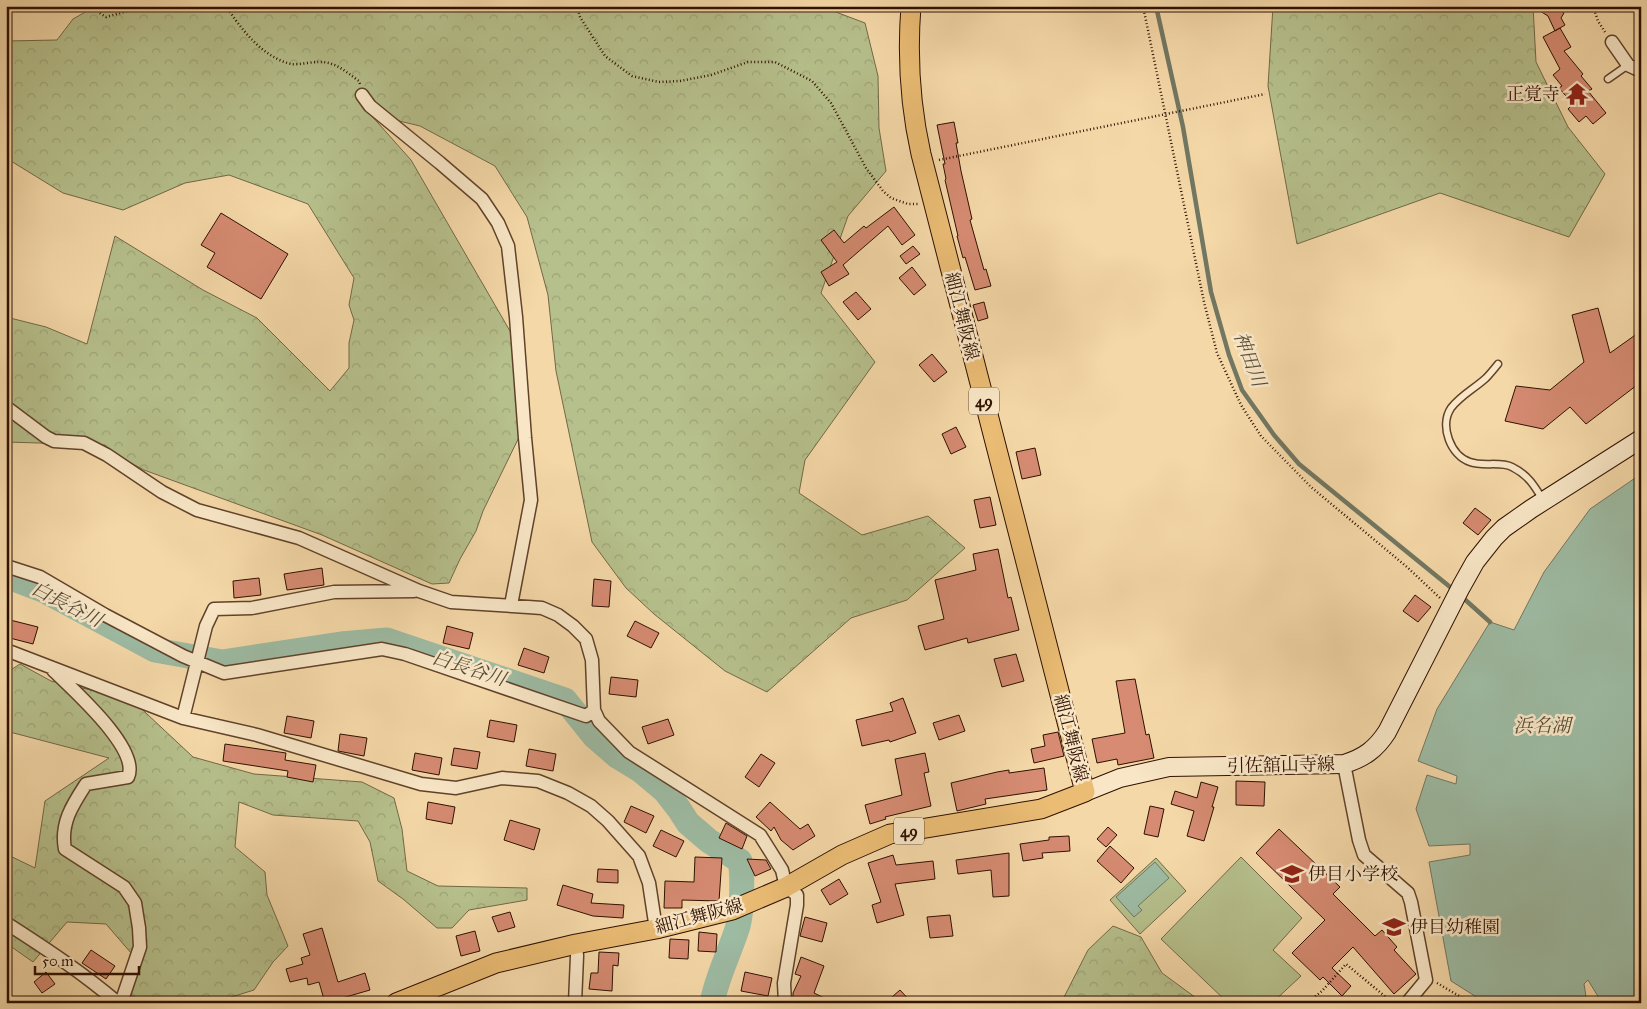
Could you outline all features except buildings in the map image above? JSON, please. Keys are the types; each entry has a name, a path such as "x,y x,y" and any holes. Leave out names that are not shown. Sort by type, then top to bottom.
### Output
{"main road":[{"name":"細江舞阪線","path":"396,1003 496,963 576,944 656,929 738,907 786,888 842,855 890,834 1041,809 1085,792 915,129 909,77 912,6"},
{"path":"1545,501 1641,439"},
{"name":"引佐舘山寺線","path":"1085,792 1120,778 1169,767 1344,764 1367,754 1379,744 1387,732 1475,562 1504,528 1545,501"}],"street":[{"path":"1612,42 1628,66 1641,71"},
{"path":"362,95 370,106 440,162 482,199 498,222 508,246 516,317 531,500 511,606"},
{"path":"6,407 46,438 54,441 84,443 107,455 162,492 196,510 299,538 419,591 451,602 542,608 558,615 573,626 586,640 592,660 594,710 599,721 629,752 760,835 782,870 786,888 796,895 798,905 784,983 785,1003"},
{"path":"6,566 40,577 105,615 197,663 224,673 382,649 405,654 586,716 594,710"},
{"path":"183,718 206,626 214,609 252,608 334,592 419,591"},
{"path":"6,650 183,718 257,735 421,784 456,788 502,778 538,781 568,793 591,806 608,821 639,856 649,883 656,929"},
{"path":"6,923 52,952 120,1003 140,947 135,903 124,887 65,849 63,838 66,819 86,784 128,777 130,771 128,761 106,723 48,666"},
{"path":"1344,764 1359,840 1364,855 1408,893 1411,902 1426,980 1407,1003"},
{"path":"575,1003 576,944"}],"lane":[{"path":"1608,79 1628,66"},
{"path":"1498,364 1486,378 1462,396 1450,410 1446,423 1447,435 1456,452 1470,462 1510,466 1528,477 1545,501"}],"path":[{"path":"92,6 106,17 146,6"},
{"path":"226,6 249,39 277,58 292,64 320,62 336,65 359,81 362,95"},
{"path":"577,6 580,18 605,56 632,76 659,82 680,81 711,75 748,62 775,62 812,81 830,103 866,168 883,191 891,198 908,204 933,203"},
{"path":"1143,6 1204,302 1217,353 1241,405 1261,436 1311,487 1407,567 1436,595 1452,606"},
{"path":"1593,6 1598,21 1612,42"},
{"path":"923,164 1265,94"},
{"path":"1307,1003 1322,991 1346,964 1393,1003"}],"green space":[{"path":"96,6 820,6 865,23 878,76 879,128 886,171 848,216 821,293 875,362 805,460 799,493 862,535 928,516 965,548 907,600 851,618 767,692 725,671 654,614 626,588 592,542 556,371 548,295 527,217 495,166 420,126 370,114 411,160 514,338 523,429 483,511 476,531 449,583 432,584 322,535 144,470 118,456 105,445 6,442 6,317 46,327 87,344 115,236 203,290 257,318 330,391 349,368 349,343 354,320 349,305 354,278 308,204 229,175 185,183 123,210 63,193 6,158 6,41 57,40 73,19"},
{"path":"1273,6 1533,6 1536,62 1568,127 1605,174 1569,237 1440,193 1297,244 1268,86"},
{"path":"20,664 51,681 131,699 193,757 254,774 362,782 394,798 402,829 407,871 438,886 527,888 527,900 469,910 452,928 437,928 378,881 370,842 358,821 273,815 239,802 235,847 265,872 267,895 288,946 273,962 254,990 212,1003 140,1003 122,986 131,953 106,924 67,922 33,962 6,943 6,854 35,868 45,801 109,758 6,731 6,673"},
{"path":"1241,857 1302,918 1273,950 1301,976 1272,1003 1228,1003 1161,939"},
{"path":"1156,858 1186,891 1140,934 1110,900"},
{"path":"1113,926 1141,937 1162,973 1203,1003 1061,1003 1088,950"}],"water":[{"name":"浜名湖","path":"1641,474 1641,1003 1602,1003 1588,980 1584,984 1587,1003 1486,1003 1451,981 1429,862 1470,855 1470,844 1429,846 1416,809 1427,775 1456,784 1457,776 1418,761 1437,709 1490,622 1514,630 1544,572 1590,509"},
{"path":"1155,862 1169,878 1138,906 1142,910 1134,917 1116,897"}],"waterway":[{"name":"神田川","path":"1156,6 1183,127 1211,292 1229,355 1242,390 1274,435 1299,464 1455,591"},
{"name":"白長谷川","path":"6,576 43,590 155,650 222,662 341,644 387,640 565,700 594,736 617,756 640,770 665,791 688,823 709,841 740,861 742,884 738,926 717,983 712,1003"},
{"name":"神田川","path":"1461,596 1490,622"}],"place":[{"name":"正覚寺","path":"1577,94"},
{"name":"伊目小学校","path":"1292,874"},
{"name":"伊目幼稚園","path":"1394,927"}]}
